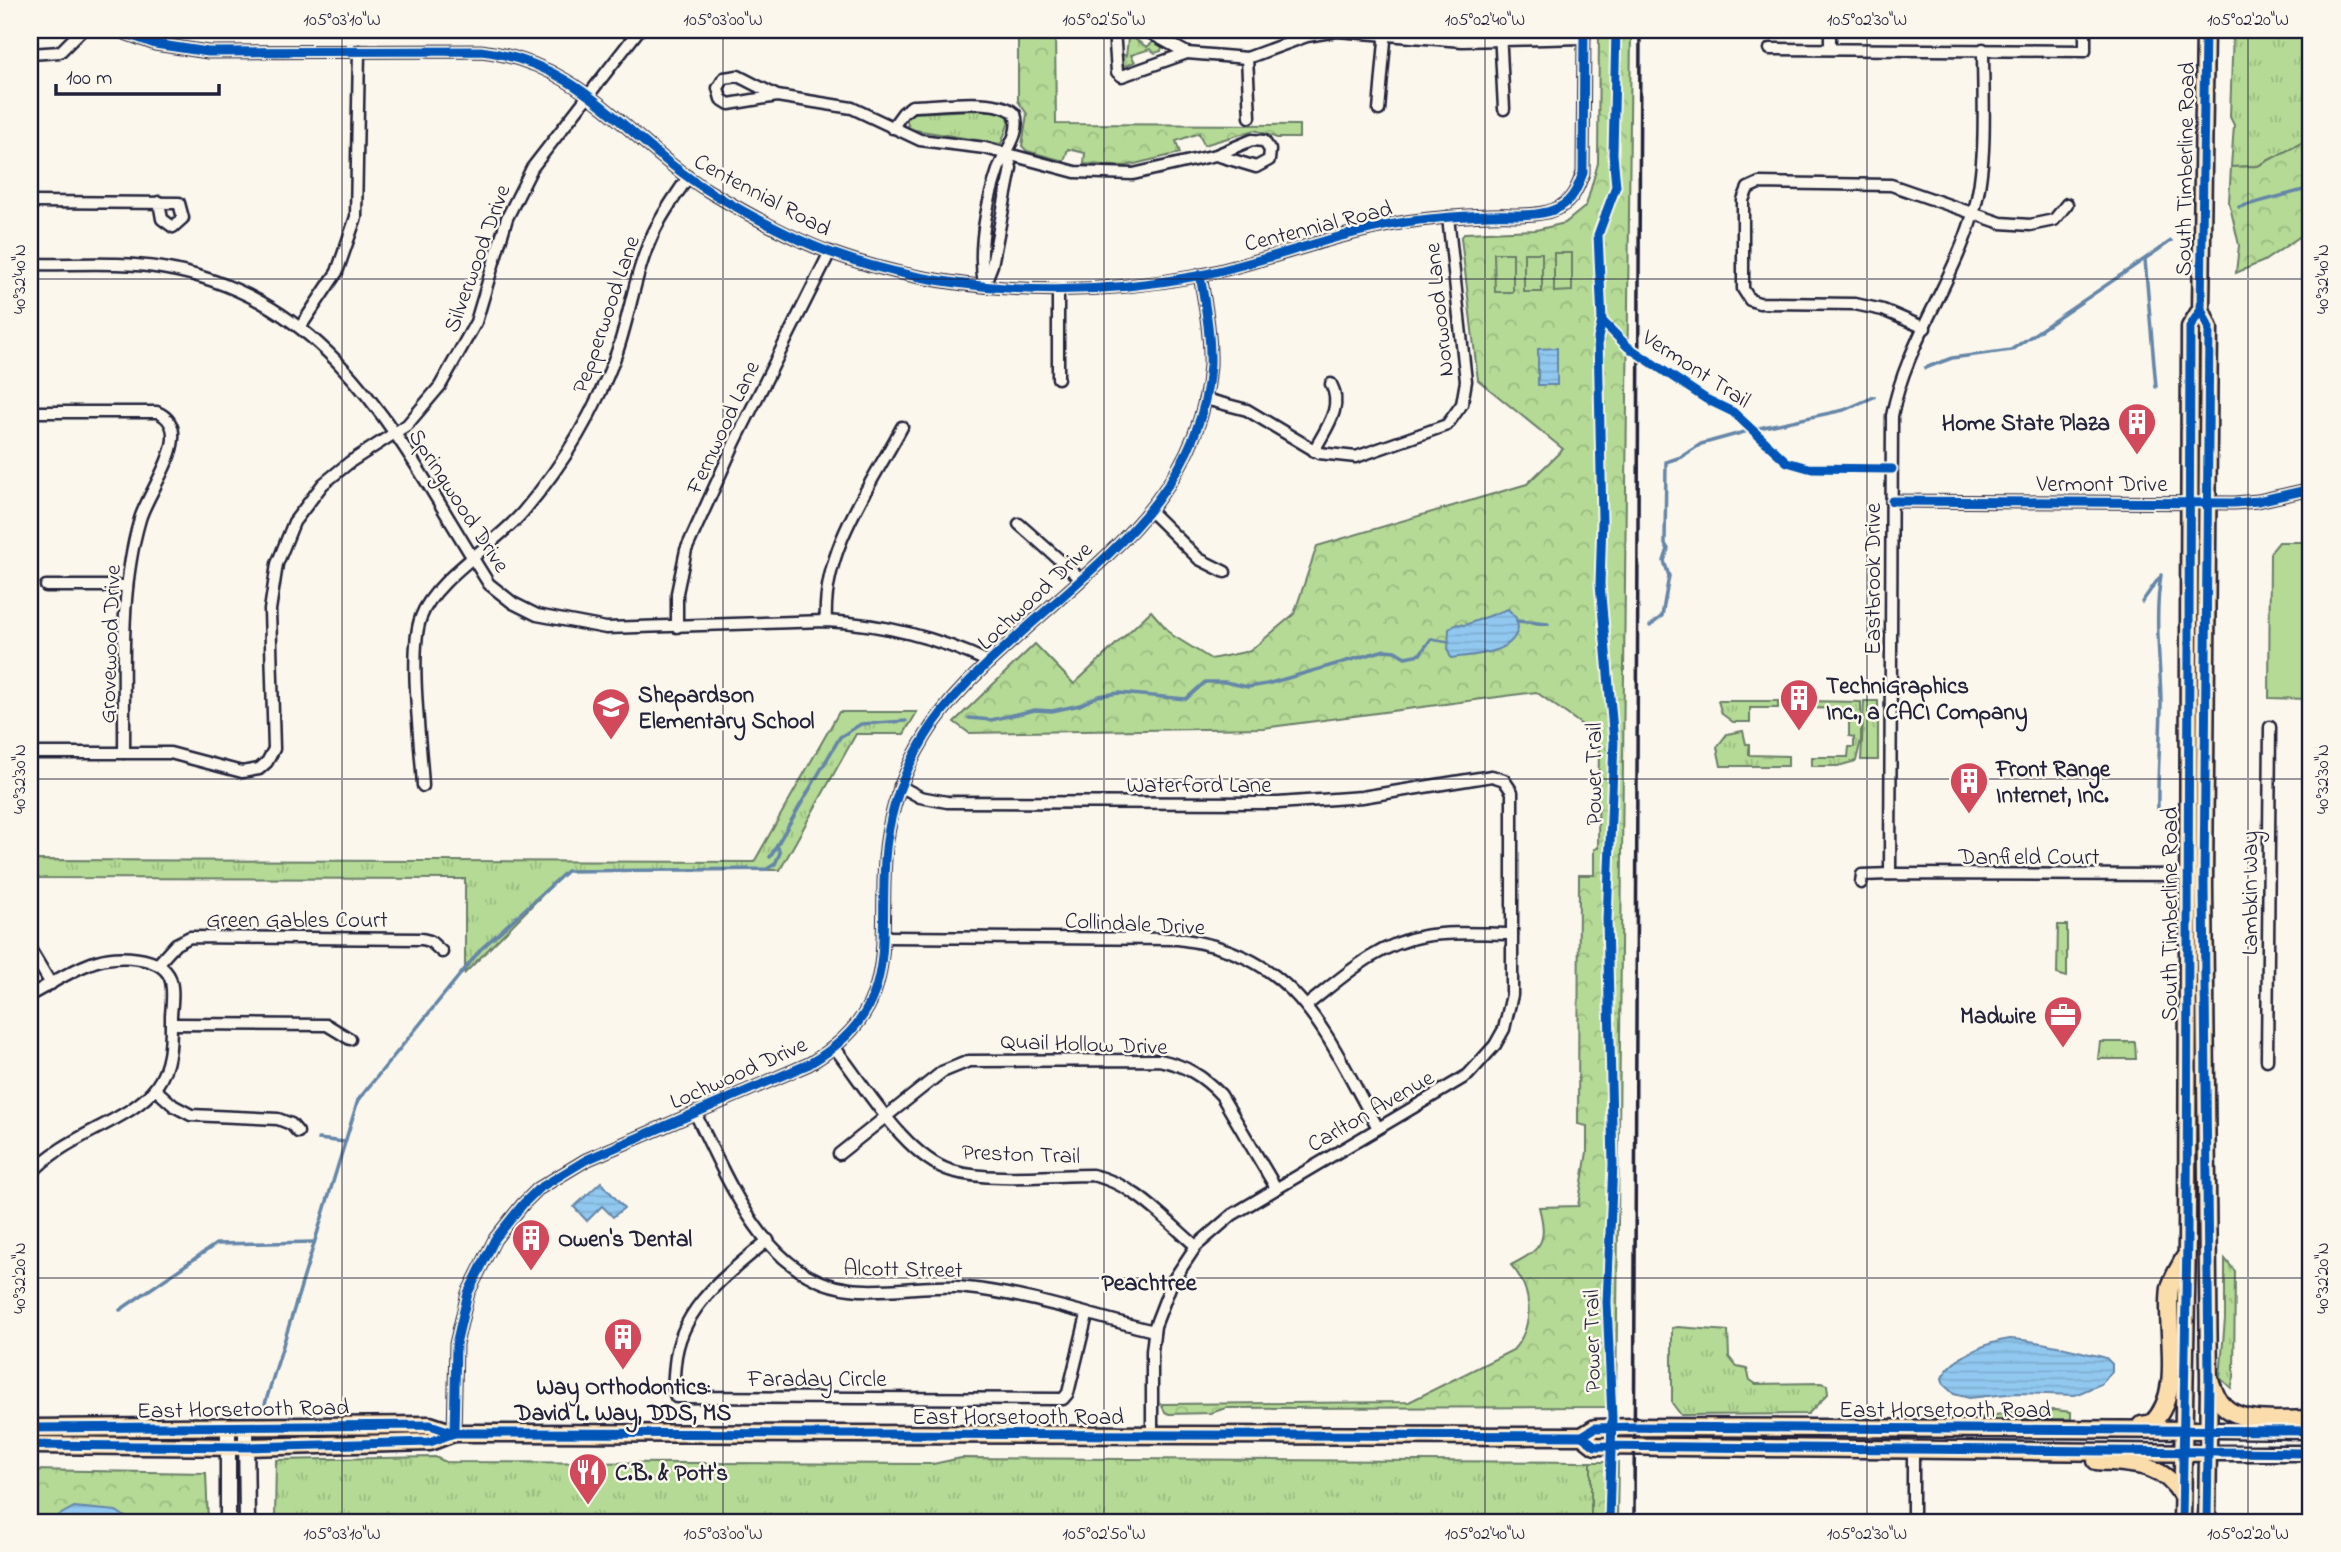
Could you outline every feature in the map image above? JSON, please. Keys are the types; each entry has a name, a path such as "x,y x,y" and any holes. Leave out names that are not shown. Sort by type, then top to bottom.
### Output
{"main road":[{"name":"South Timberline Road","path":"2182,1522 2196,875 2208,503 2209,328 2201,309 2205,30"},
{"name":"South Timberline Road","path":"2201,309 2190,327 2189,502 2209,1380 2207,1522"},
{"path":"2129,1428 2152,1423 2165,1404 2169,1379 2170,1286 2187,1253"},
{"path":"2209,1380 2221,1403 2241,1415 2257,1419 2311,1419"},
{"name":"East Horsetooth Road","path":"30,1428 246,1429 430,1425 454,1433 1582,1436 1595,1428 2129,1428 2311,1432"},
{"path":"228,1429 228,1522"},
{"path":"246,1429 247,1522"},
{"name":"East Horsetooth Road","path":"30,1445 247,1447 430,1442 454,1433"},
{"name":"East Horsetooth Road","path":"1582,1436 1595,1446 2311,1453"},
{"path":"2011,1452 2158,1469 2175,1482 2182,1496"}],"street":[{"path":"30,54 60,52 82,30"},
{"name":"Centennial Road","path":"116,30 136,34 155,44 208,52 499,53 542,66 588,94 638,139 688,177 778,230 830,252 885,269 984,285 1058,290 1129,286 1200,275 1360,231 1448,217 1550,211 1569,200 1583,173 1584,34"},
{"name":"Silverwood Drive","path":"124,753 170,753 242,772 259,768 272,755 272,585 283,545 294,522 323,484 350,462 394,435 419,413 456,363 476,322 498,244 518,193 547,145 639,30"},
{"path":"1114,30 1117,72 1122,76 1187,53"},
{"path":"1145,30 1187,53 1247,58 1321,32 1584,34"},
{"path":"1288,30 1294,42"},
{"path":"1830,30 1830,49"},
{"path":"1770,49 2085,51 2085,30"},
{"path":"1379,110 1385,41 1383,33"},
{"path":"1500,35 1504,109"},
{"name":"Eastbrook Drive","path":"1890,874 1892,501 1896,398 1974,213 1980,177 1983,49"},
{"path":"301,326 337,272 356,217 359,51"},
{"path":"1247,58 1250,117"},
{"path":"777,96 729,104 722,99 718,88 723,78 738,76 777,96 852,108 920,140 985,148 1075,172 1104,175 1150,171 1216,155 1252,140 1264,141 1270,149 1269,160 1256,167 1216,155"},
{"path":"892,128 912,107 986,104 1011,109 1017,120 1008,155 1011,168 992,265 984,285"},
{"name":"Pepperwood Lane","path":"424,786 416,633 427,604 437,590 523,513 555,471 597,401 621,340 643,257 653,232 688,177"},
{"path":"1925,328 1871,306 1855,303 1759,303 1750,300 1743,289 1743,200 1748,188 1759,183 1891,185 2001,223 2030,225 2054,220 2067,204"},
{"path":"30,202 159,202"},
{"name":"Norwood Lane","path":"1205,399 1248,410 1314,451 1333,457 1356,457 1432,432 1452,420 1465,395 1466,381 1448,217"},
{"name":"Fernwood Lane","path":"677,627 677,593 686,550 735,442 830,252"},
{"name":"Springwood Drive","path":"30,264 130,265 185,272 228,286 301,326 343,364 394,435 489,584 505,598 551,620 606,628 826,621 882,626 915,633 989,662"},
{"name":"Lochwood Drive","path":"454,1433 455,1362 461,1316 477,1270 495,1239 538,1189 564,1172 809,1064 834,1047 860,1020 876,990 884,959 885,861 891,816 900,786 927,733 943,711 989,662 1151,512 1186,454 1205,399 1210,341 1200,275"},
{"path":"1058,290 1058,378"},
{"path":"1314,451 1336,408 1337,400 1331,384"},
{"name":"Grovewood Drive","path":"30,411 157,412 170,420 175,442 141,516 127,586 124,753"},
{"path":"826,621 826,586 837,548 902,427"},
{"name":"Vermont Drive","path":"1892,501 2208,503 2258,501 2311,489"},
{"path":"1151,512 1199,558 1225,572"},
{"path":"1019,524 1080,578"},
{"path":"46,586 127,586"},
{"name":"Lambkin Way","path":"2267,1060 2270,727"},
{"path":"30,753 124,753"},
{"name":"Waterford Lane","path":"900,786 920,797 947,802 1278,803 1362,797 1498,777"},
{"name":"Carlton Avenue","path":"1152,1435 1154,1331 1172,1282 1196,1246 1232,1214 1377,1126 1468,1075 1495,1045 1506,1020 1512,995 1512,792 1504,780 1498,777"},
{"name":"Danfield Court","path":"1861,883 1862,875 1890,874 2196,875"},
{"path":"1307,1005 1365,959 1406,940 1439,934 1512,934"},
{"name":"Green Gables Court","path":"158,964 176,944 190,937 422,939 430,941 442,952"},
{"name":"Collindale Drive","path":"886,937 1178,939 1222,947 1265,967 1307,1005 1377,1126"},
{"path":"30,948 51,984"},
{"path":"30,995 104,960 149,960 158,964 170,978 169,1059 155,1089 141,1102 57,1149 30,1175"},
{"path":"171,1024 327,1026 350,1039"},
{"name":"Preston Trail","path":"834,1047 913,1148 926,1158 951,1171 974,1175 1092,1175 1118,1182 1196,1246"},
{"name":"Quail Hollow Drive","path":"839,1154 942,1072 969,1061 1172,1062 1200,1075 1221,1095 1276,1188"},
{"path":"155,1089 174,1106 191,1115 278,1119 291,1124 298,1132"},
{"name":"Alcott Street","path":"695,1113 734,1191 768,1240 789,1263 807,1275 839,1287 967,1288 1154,1331"},
{"name":"Faraday Circle","path":"768,1240 716,1284 694,1310 678,1347 674,1377 676,1397 1063,1399 1068,1393 1087,1315"},
{"path":"1913,1450 1913,1522"}],"green space":[{"path":"1018,30 1055,30 1056,124 1299,125 1299,138 1277,138 1255,130 1204,145 1199,133 1176,141 1180,153 1126,166 1084,164 1085,153 1068,149 1064,161 1027,151 1022,146 1027,114 1018,101"},
{"path":"1120,30 1139,32 1133,38 1147,47 1154,41 1162,47 1161,51 1155,53 1150,49 1131,55 1135,62 1125,66 1119,63 1119,53 1126,56 1128,39 1119,33"},
{"path":"1599,30 1631,30 1616,1407 1226,1408 1211,1413 1169,1414 1161,1404 1409,1402 1513,1350 1520,1340 1528,1319 1527,1296 1524,1285 1511,1265 1530,1254 1540,1243 1543,1229 1539,1207 1578,1206 1587,1152 1587,1126 1578,1124 1579,875 1594,875 1594,849 1598,848 1599,737 1536,692 1263,728 969,733 954,722 1035,644 1074,684 1151,611 1172,635 1211,659 1250,651 1294,614 1317,546 1527,484 1563,449 1478,380 1461,238 1465,233 1536,230 1565,223 1586,206 1598,163"},
{"path":"2233,30 2311,30 2311,138 2258,166 2231,167 2234,125 2230,117"},
{"path":"996,111 1008,116 1009,122 1001,144 909,129 906,117 913,113"},
{"path":"2311,138 2311,229 2264,261 2236,273 2239,245 2229,202 2231,167 2258,166"},
{"path":"1494,253 1513,253 1513,292 1495,292"},
{"path":"1524,253 1542,253 1542,292 1524,292"},
{"path":"1554,253 1572,253 1572,291 1554,292"},
{"path":"2279,542 2311,542 2311,699 2269,698 2270,553"},
{"path":"1718,701 1778,701 1778,708 1750,708 1750,722 1733,722 1722,714"},
{"path":"1807,701 1861,702 1861,740 1856,761 1838,766 1812,766 1812,757 1848,757 1849,747 1854,747 1854,737 1849,736 1849,709 1807,708"},
{"path":"1864,701 1878,701 1878,760 1861,760"},
{"path":"839,712 917,712 904,734 856,734 780,870 566,871 465,973 465,879 30,878 30,860 754,862"},
{"path":"1743,731 1746,744 1749,744 1749,755 1788,756 1788,766 1721,766 1717,747 1727,734"},
{"path":"2058,925 2067,925 2067,977 2057,974"},
{"path":"2100,1042 2135,1042 2136,1059 2098,1059"},
{"path":"2225,1259 2235,1271 2234,1377 2231,1388 2220,1378 2225,1319"},
{"path":"1672,1328 1728,1331 1729,1357 1737,1367 1747,1369 1750,1380 1756,1384 1821,1383 1827,1385 1828,1394 1808,1414 1681,1415 1672,1403"},
{"path":"2020,1411 2071,1412 2071,1419 1929,1420 1924,1417 1971,1419"},
{"path":"435,1457 446,1462 933,1464 961,1458 1591,1462 1591,1522 275,1522 276,1460"},
{"path":"1591,1462 1618,1462 1617,1522 1591,1522"},
{"path":"30,1470 206,1473 208,1522 30,1522"}],"water":[{"path":"1557,348 1557,385 1538,385 1538,349"},
{"path":"1508,609 1516,618 1518,627 1509,643 1491,652 1451,658 1448,651 1449,629 1457,624 1465,625"},
{"path":"601,1182 624,1208 613,1217 602,1206 587,1221 574,1207"},
{"path":"2010,1339 2106,1358 2112,1364 2112,1372 2101,1384 2075,1395 2017,1393 1969,1398 1954,1394 1944,1385 1942,1378 1947,1370 1962,1357 1981,1347"},
{"path":"74,1507 116,1511 133,1522 47,1522"}],"waterway":[{"path":"2239,207 2311,188"},
{"path":"1925,368 1952,358 2011,350 2171,241"},
{"path":"2145,260 2156,387"},
{"path":"1759,428 1844,410 1874,397"},
{"path":"1650,626 1662,616 1669,576 1664,561 1668,549 1665,544 1666,462 1681,457 1701,444 1748,431"},
{"path":"2158,809 2161,700 2158,622 2161,575"},
{"path":"2142,602 2159,578"},
{"path":"1517,621 1548,624"},
{"path":"969,718 991,720 1035,710 1052,711 1080,705 1098,696 1119,693 1186,699 1205,682 1225,682 1248,687 1267,684 1385,650 1395,651 1405,657 1420,654 1431,639 1449,642"},
{"path":"770,857 840,737 861,724 906,721"},
{"path":"265,1404 358,1100 481,949 567,871 767,869 775,864 780,853 777,845"},
{"path":"318,1139 345,1142"},
{"path":"120,1310 216,1244 314,1242"}],"railway":[{"path":"1634,1522 1640,30"}],"cycle path":[{"path":"116,30 155,44 208,52 481,51 517,58 549,71 577,88 604,107 682,173 712,193 769,225 814,246 873,266 918,277 964,284 1058,290 1105,288 1197,276 1248,264 1348,234 1400,223 1455,217 1535,214 1560,207 1572,196 1583,173 1584,30"},
{"name":"Power Trail","path":"1609,1522 1612,1418 1607,1302 1613,1164 1607,920 1614,742 1600,584 1602,520 1598,338 1602,321 1598,235 1616,186 1613,154 1616,30"},
{"path":"2205,30 2201,309 2209,328 2204,885 2209,1380 2207,1522"},
{"path":"454,1433 456,1344 468,1293 495,1239 523,1204 538,1189 586,1160 809,1064 838,1043 859,1022 872,999 883,949 885,859 889,826 898,794 918,749 944,709 966,685 1140,521 1167,487 1188,451 1203,410 1210,365 1209,331 1200,275"},
{"path":"2182,1522 2187,1240 2190,327 2201,309"},
{"name":"Vermont Trail","path":"1602,321 1628,347 1706,399 1733,412 1787,462 1808,468 1892,469"},
{"path":"1892,501 2234,503 2258,501 2311,489"},
{"path":"30,1428 430,1425 454,1433 1582,1436 1595,1428 1634,1427 2311,1431"},
{"path":"30,1445 247,1447 430,1442 454,1433"},
{"path":"1582,1436 1595,1446 2311,1453"}],"place":[{"name":"Home State Plaza","path":"2137,456"},
{"name":"TechniGraphics Inc., a CACI Company","path":"1799,732"},
{"name":"Shepardson Elementary School","path":"611,741"},
{"name":"Front Range Internet, Inc.","path":"1969,815"},
{"name":"Madwire","path":"2063,1049"},
{"name":"Owen's Dental","path":"531,1272"},
{"name":"Way Orthodontics: David L. Way, DDS, MS","path":"623,1371"},
{"name":"C.B. & Pott's","path":"588,1506"}],"district":[{"name":"Peachtree","path":"1149,1282"}]}
